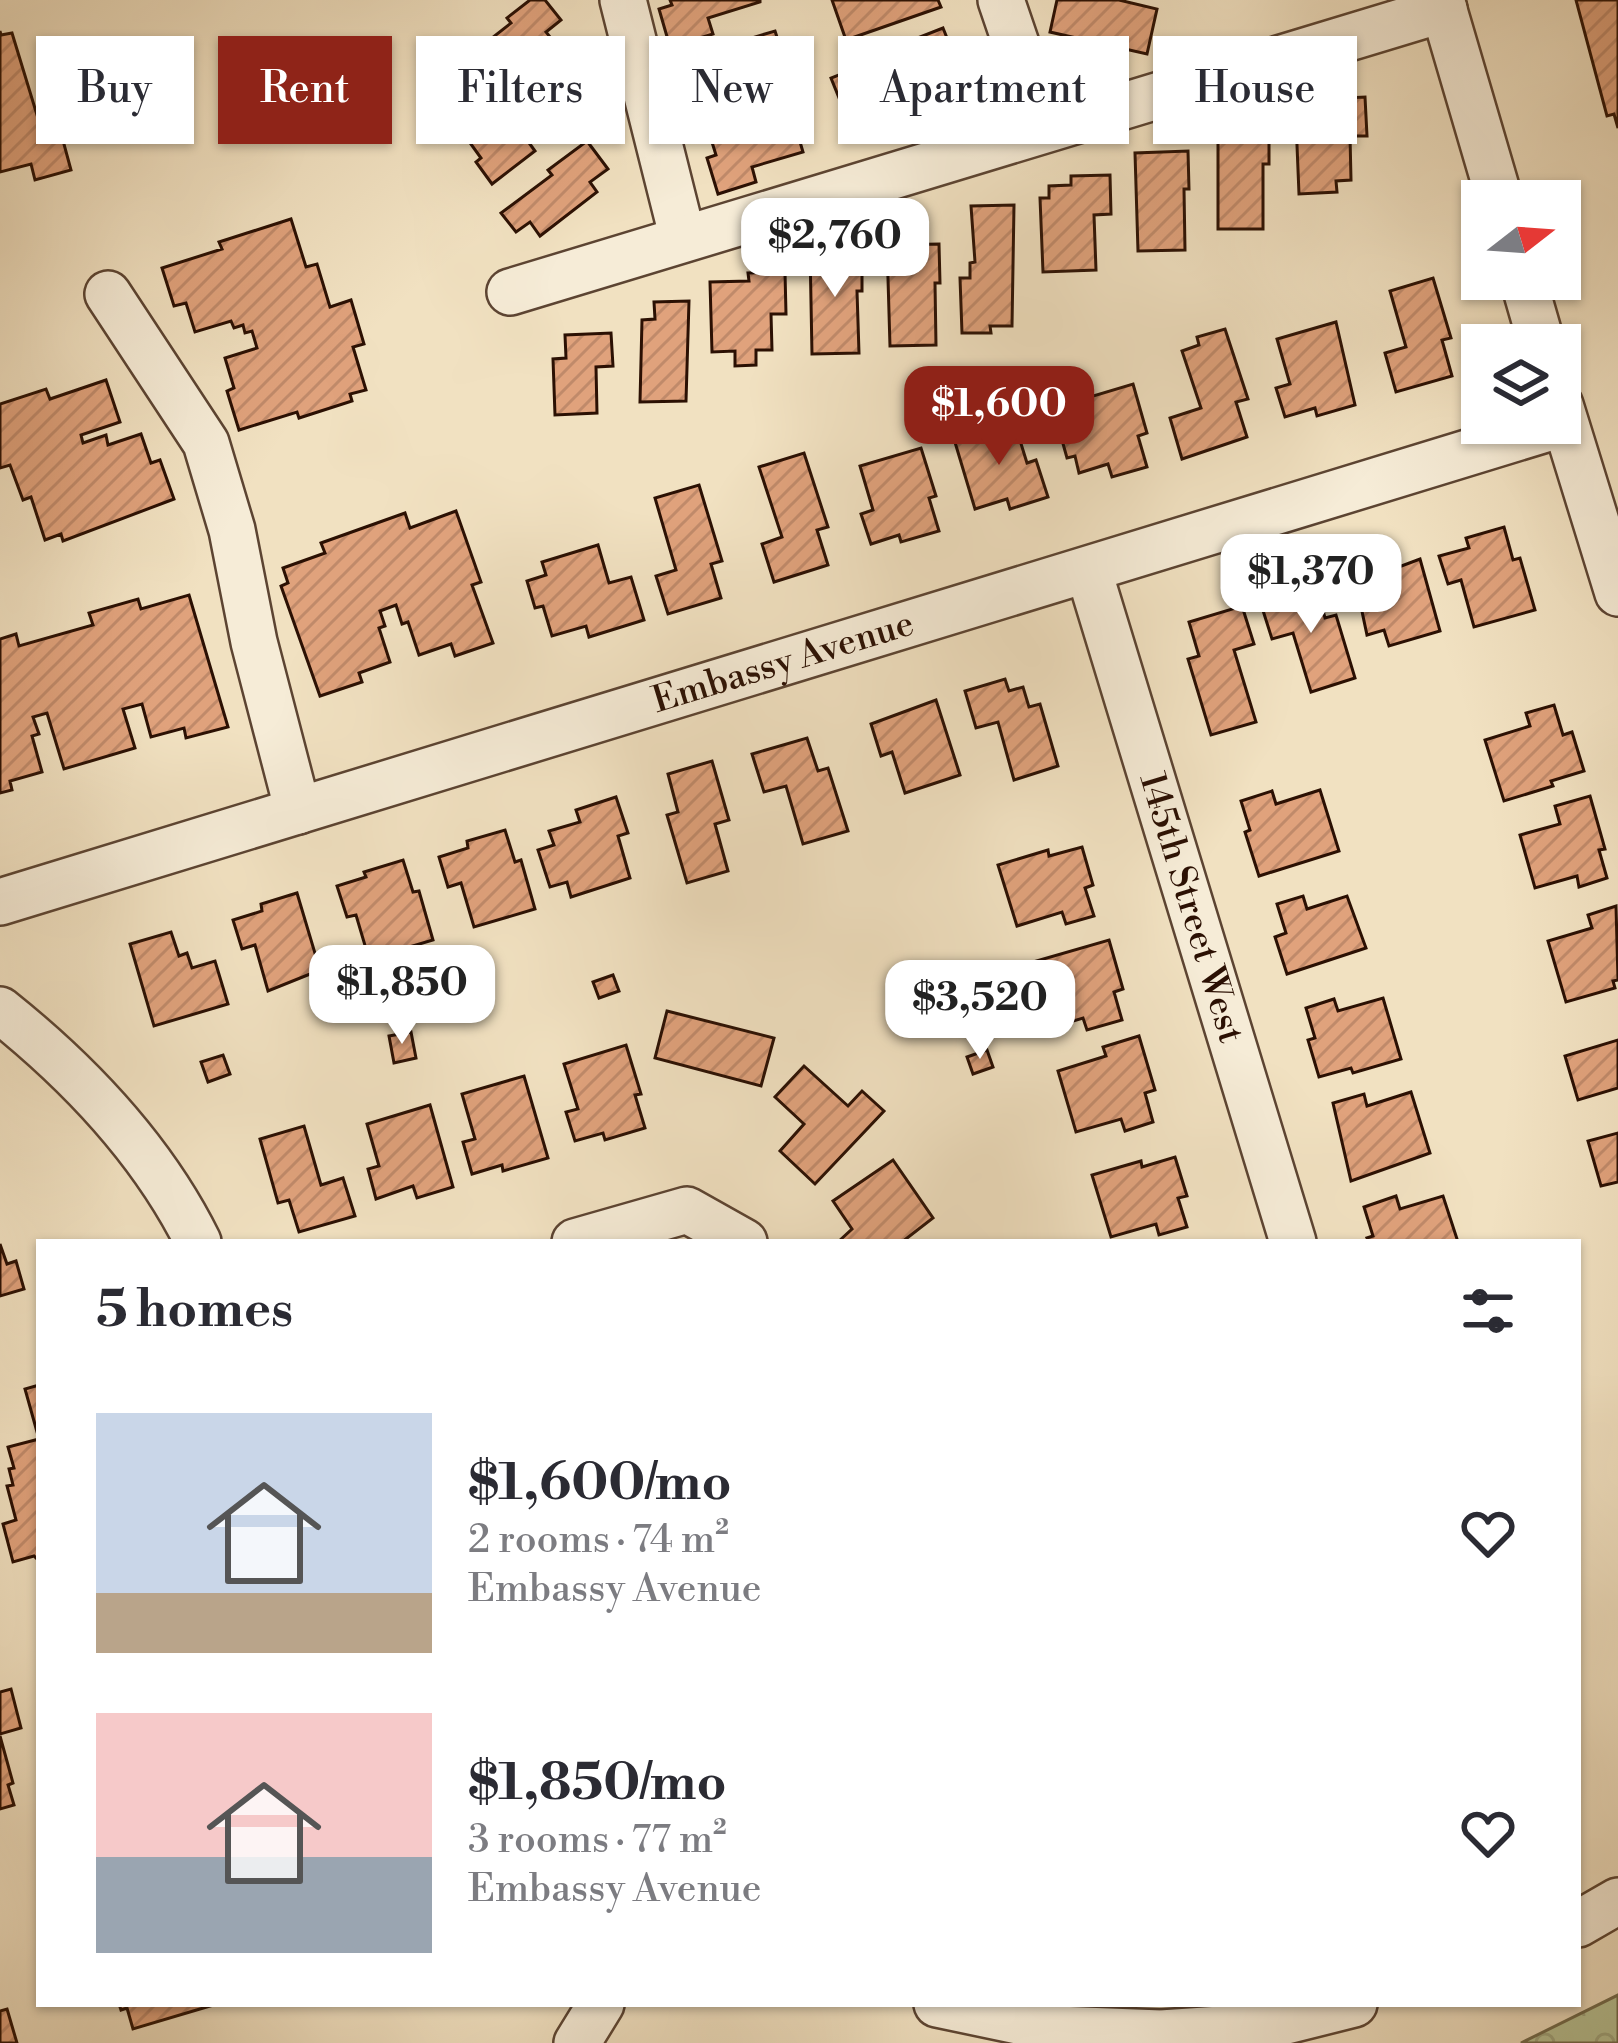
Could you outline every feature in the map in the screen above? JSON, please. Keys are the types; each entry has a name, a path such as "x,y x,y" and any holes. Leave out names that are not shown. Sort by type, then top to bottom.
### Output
{"street":[{"path":"623,0 683,239"},
{"path":"1001,0 1013,36"},
{"path":"1129,103 1443,4 1494,180"},
{"path":"510,292 996,144"},
{"path":"108,294 206,443 232,530 254,641 298,811"},
{"name":"Embassy Avenue","path":"0,902 1089,572 1473,444"},
{"path":"1572,444 1618,593"},
{"name":"145th Street West","path":"1089,572 1292,1239"},
{"path":"0,1010 52,1052 111,1111 196,1239"},
{"path":"586,1239 687,1210 739,1239"},
{"path":"1581,1922 1618,1901"},
{"path":"577,2043 600,2007"},
{"path":"948,2007 1057,2036 1266,2026 1342,2007"}],"green space":[{"path":"1618,1995 1618,2043 1521,2043"}],"building":[{"path":"530,0 545,0 561,20 546,32 549,36 494,36 511,23 507,18"},
{"path":"670,0 760,0 708,18 713,34 706,36 667,36 659,9 672,5"},
{"path":"832,0 938,0 941,7 858,36 845,36"},
{"path":"1057,0 1119,0 1157,9 1147,54 1129,50 1129,36 1050,32"},
{"path":"1576,0 1618,0 1618,128 1614,114 1607,116"},
{"path":"943,28 946,36 923,36"},
{"path":"0,31 1,35 12,33 36,112 36,144 64,144 71,170 35,180 31,164 0,172"},
{"path":"1357,97 1365,97 1367,136 1357,136"},
{"path":"471,144 530,144 535,151 492,184 476,162 481,158"},
{"path":"583,144 589,144 608,169 590,182 597,192 540,236 530,222 516,232 501,213 552,175 548,170"},
{"path":"713,144 801,144 803,152 752,167 756,182 718,194 707,158 716,155"},
{"path":"1218,144 1269,144 1269,164 1263,164 1263,229 1218,229"},
{"path":"1297,144 1350,144 1351,180 1336,181 1337,192 1299,194"},
{"path":"1188,151 1185,250 1138,251 1135,153"},
{"path":"1110,175 1111,214 1094,215 1096,270 1043,272 1040,198 1049,198 1049,186 1071,185 1071,176"},
{"path":"1014,205 1012,326 990,326 991,333 962,333 960,278 970,278 970,263 975,262 971,206"},
{"path":"291,219 306,267 317,264 330,307 351,300 364,344 353,347 366,390 350,394 352,401 299,418 297,412 239,430 227,391 234,388 225,358 257,348 252,331 245,333 243,325 234,328 231,321 195,332 186,303 174,306 162,268 222,249 219,242"},
{"path":"939,244 936,345 890,346 887,245"},
{"path":"862,248 862,291 857,291 859,353 812,354 810,249"},
{"path":"785,272 786,314 771,314 772,350 756,350 756,365 735,366 735,351 712,352 710,282 749,281 748,273"},
{"path":"1433,278 1451,338 1442,340 1452,376 1396,392 1385,353 1406,347 1390,291"},
{"path":"689,301 686,401 640,402 642,320 655,319 654,302"},
{"path":"1336,322 1355,405 1317,416 1315,408 1285,417 1276,388 1290,384 1277,339"},
{"path":"1225,329 1248,399 1236,402 1247,437 1182,459 1170,418 1201,408 1182,351 1199,345 1197,337"},
{"path":"611,333 613,366 596,367 597,413 555,415 553,359 566,358 565,335"},
{"path":"106,380 120,422 81,435 83,443 106,435 108,445 141,434 151,463 160,460 174,499 63,541 61,534 45,540 31,497 23,500 10,465 0,468 0,404 46,389 50,399"},
{"path":"1133,384 1147,433 1138,436 1147,467 1112,477 1108,464 1079,473 1075,456 1067,458 1053,408"},
{"path":"1014,421 1027,463 1036,460 1048,497 1010,509 1007,499 975,509 954,439"},
{"path":"921,448 936,496 929,498 939,531 901,542 899,535 871,544 861,514 873,510 860,466"},
{"path":"804,453 828,527 817,530 828,565 774,582 762,544 782,537 759,467"},
{"path":"699,485 722,561 711,564 721,598 668,614 656,576 676,570 655,498"},
{"path":"456,511 481,582 472,585 493,643 455,656 451,644 419,655 408,622 402,624 396,605 380,611 385,626 379,628 390,662 359,673 362,682 320,696 281,586 288,583 283,568 325,553 321,543 405,513 410,528"},
{"path":"1504,527 1513,560 1520,558 1535,610 1474,627 1461,580 1448,584 1439,556 1469,548 1466,538"},
{"path":"598,545 609,583 631,577 644,620 589,637 586,626 552,636 543,606 535,608 527,581 546,575 542,562"},
{"path":"1420,559 1440,631 1389,646 1384,630 1367,635 1356,583"},
{"path":"1316,585 1325,618 1336,615 1355,678 1311,692 1293,633 1272,639 1260,601"},
{"path":"189,595 228,727 186,738 184,728 151,737 142,704 123,709 135,748 64,769 47,713 33,717 39,734 32,736 42,772 10,781 12,790 0,793 0,639 16,634 19,646 93,625 89,613 138,599 141,609"},
{"path":"1242,606 1254,644 1234,650 1256,722 1211,735 1188,659 1199,656 1189,622"},
{"path":"1005,679 1009,691 1023,687 1029,707 1040,704 1058,766 1014,780 998,722 976,728 965,691"},
{"path":"936,700 960,775 905,793 892,752 881,756 871,724"},
{"path":"1554,705 1563,735 1572,732 1584,771 1504,801 1485,740 1530,726 1526,713"},
{"path":"807,738 818,771 828,768 848,831 803,844 786,786 764,792 752,754"},
{"path":"712,761 729,820 715,824 728,871 687,883 667,815 678,812 668,774"},
{"path":"1320,790 1339,851 1259,876 1241,801 1272,791 1276,804"},
{"path":"1590,796 1605,849 1599,850 1607,878 1579,887 1577,876 1535,888 1520,835 1560,824 1555,806"},
{"path":"616,797 628,833 618,836 630,878 571,897 567,882 550,887 538,850 554,845 549,831 580,822 576,810"},
{"path":"505,830 515,862 521,860 535,909 474,927 461,883 448,887 439,857 468,848 467,841"},
{"path":"1082,847 1093,885 1085,888 1094,916 1066,924 1062,912 1017,926 998,865 1048,850 1049,856"},
{"path":"403,860 413,892 419,891 433,940 369,959 356,915 347,917 337,886"},
{"path":"297,893 320,970 268,991 255,945 242,949 233,920 262,911 261,904"},
{"path":"1303,896 1307,909 1347,896 1366,948 1287,974 1275,937 1286,933 1277,904"},
{"path":"1616,906 1615,988 1566,1002 1548,941 1592,928 1588,915"},
{"path":"171,932 179,956 187,953 192,968 215,961 228,1004 154,1026 130,944"},
{"path":"1109,940 1123,989 1114,992 1122,1020 1087,1030 1083,1018 1040,1031 1019,966"},
{"path":"613,975 619,991 599,998 593,982"},
{"path":"1383,998 1401,1059 1319,1077 1308,1040 1315,1038 1306,1008 1334,999 1338,1011"},
{"path":"667,1011 774,1038 761,1086 655,1058"},
{"path":"411,1032 416,1058 394,1063 389,1036"},
{"path":"1139,1036 1155,1090 1145,1093 1153,1122 1125,1131 1121,1119 1076,1132 1058,1071 1106,1056 1103,1047"},
{"path":"1618,1040 1618,1088 1578,1100 1565,1056"},
{"path":"626,1045 641,1094 635,1095 645,1128 605,1140 603,1133 575,1141 566,1112 578,1109 564,1064"},
{"path":"987,1050 993,1067 973,1074 967,1057"},
{"path":"223,1055 230,1074 208,1082 201,1062"},
{"path":"804,1066 848,1106 862,1091 884,1111 815,1184 780,1151 804,1124 775,1097"},
{"path":"524,1076 548,1158 472,1174 463,1142 475,1139 462,1094"},
{"path":"1411,1092 1430,1153 1351,1181 1333,1103 1364,1094 1367,1106"},
{"path":"430,1105 453,1187 417,1198 413,1186 376,1199 368,1169 379,1166 367,1124"},
{"path":"304,1126 321,1185 343,1178 355,1216 299,1232 289,1200 278,1203 260,1139"},
{"path":"1618,1133 1618,1182 1601,1186 1588,1141"},
{"path":"1175,1157 1187,1196 1178,1198 1187,1227 1159,1235 1156,1224 1111,1237 1092,1175"},
{"path":"893,1160 933,1218 906,1239 841,1239 852,1229 833,1201"},
{"path":"1396,1196 1400,1209 1443,1196 1457,1239 1368,1239 1373,1236 1364,1207"},
{"path":"0,1244 7,1264 16,1261 24,1289 0,1296"},
{"path":"36,1386 36,1428 25,1389"},
{"path":"36,1440 36,1558 13,1562 3,1524 16,1520 7,1486 13,1485 9,1469 14,1468 8,1447"},
{"path":"11,1689 21,1728 0,1734 0,1692"},
{"path":"0,1736 14,1805 0,1809"},
{"path":"120,2007 207,2007 133,2029 127,2008"},
{"path":"7,2009 17,2043 0,2043 0,2011"}]}
